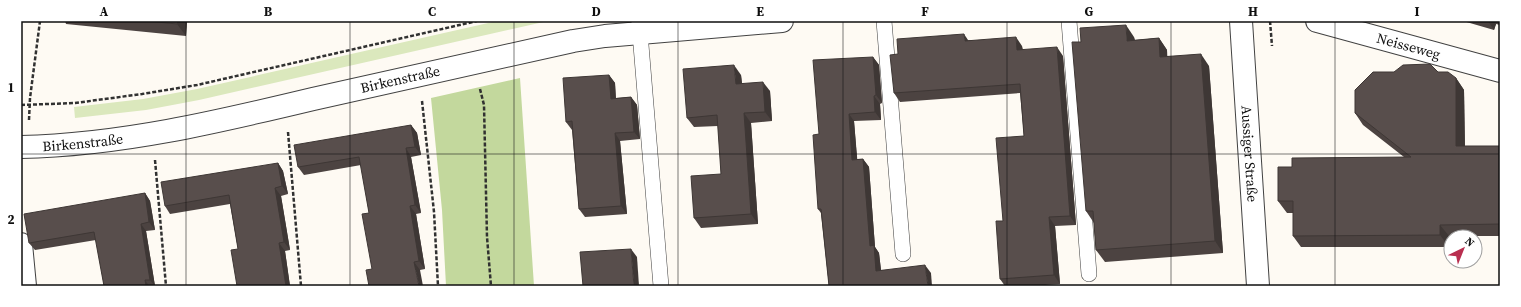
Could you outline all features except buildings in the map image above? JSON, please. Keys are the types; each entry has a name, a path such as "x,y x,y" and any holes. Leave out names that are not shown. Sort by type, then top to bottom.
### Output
{"street":[{"name":"Birkenstraße","path":"25,147 57,145 153,134 286,106 573,41 605,36 640,27 782,21"},
{"name":"Aussiger Straße","path":"1241,21 1258,286"},
{"name":"Neisseweg","path":"1318,21 1500,71"},
{"path":"21,244 25,286"}],"lane":[{"path":"884,21 903,254"},
{"path":"1069,21 1089,274"},
{"path":"640,27 661,286"}],"path":[{"path":"25,147 40,21"},
{"path":"21,105 82,102 197,85 477,21"},
{"path":"1270,21 1272,46"},
{"path":"474,63 484,105 487,237 491,286"},
{"path":"419,75 434,212 438,286"},
{"path":"286,106 301,286"},
{"path":"153,134 166,286"}],"green space":[{"path":"497,21 548,21 199,100 146,110 75,118 74,107 143,99 197,89"},
{"path":"520,78 534,286 446,286 442,210 431,98"}]}
